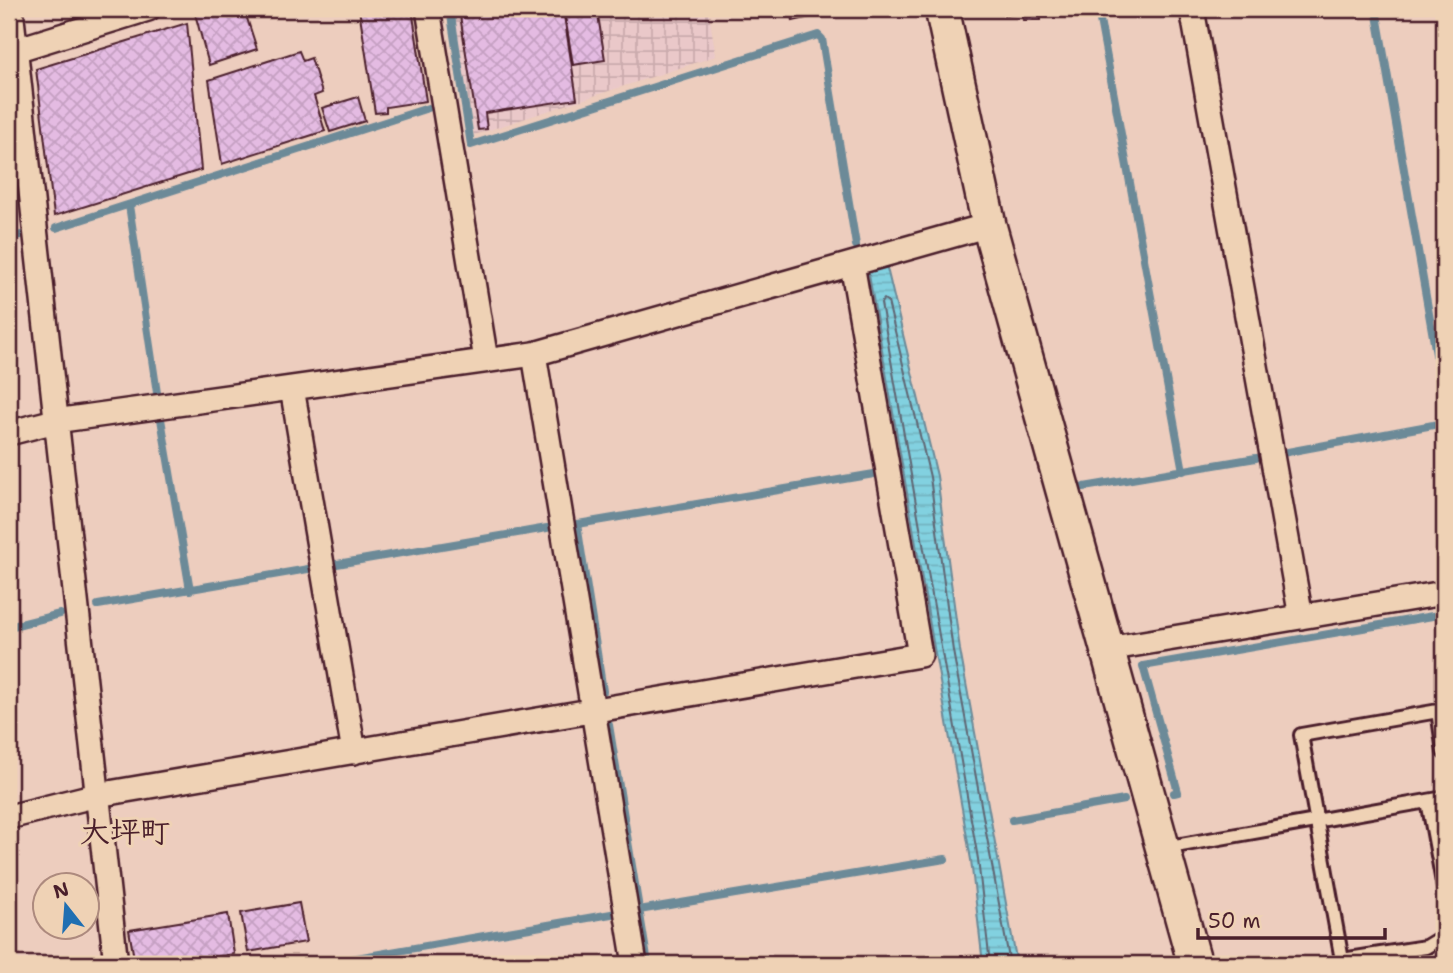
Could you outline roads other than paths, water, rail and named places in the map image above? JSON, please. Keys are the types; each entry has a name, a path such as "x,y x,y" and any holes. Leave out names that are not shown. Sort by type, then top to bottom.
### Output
{"street":[{"path":"11,9 12,51 116,964"},
{"path":"12,51 148,9"},
{"path":"428,9 486,360"},
{"path":"942,9 989,225 1195,964"},
{"path":"1192,9 1301,617"},
{"path":"9,433 55,421 534,354 989,225"},
{"path":"9,817 97,795 920,655 852,264"},
{"path":"534,354 635,964"},
{"path":"292,388 354,752"},
{"path":"1107,649 1444,593"}],"lane":[{"path":"1444,752 1441,711 1301,735 1342,961 1426,947 1444,936"},
{"path":"1163,848 1444,798"},
{"path":"1428,801 1444,888"}],"water":[{"path":"886,264 937,476 960,650 1017,964 983,964 971,860 868,269"}],"waterway":[{"path":"450,9 471,145 818,35 822,39 856,245"},
{"path":"1098,9 1183,471"},
{"path":"1376,9 1444,400"},
{"path":"56,228 428,108"},
{"path":"129,205 157,393"},
{"path":"9,239 21,235"},
{"path":"161,419 190,590"},
{"path":"1277,454 1444,423"},
{"path":"1084,487 1256,458"},
{"path":"572,525 874,474"},
{"path":"577,524 603,691"},
{"path":"98,605 547,528"},
{"path":"9,627 60,614"},
{"path":"1174,793 1178,792 1143,666 1444,614"},
{"path":"609,725 648,964"},
{"path":"1012,820 1124,800"},
{"path":"639,910 945,859"},
{"path":"322,964 617,913"}],"district":[{"name":"大坪町","path":"125,831"}]}
